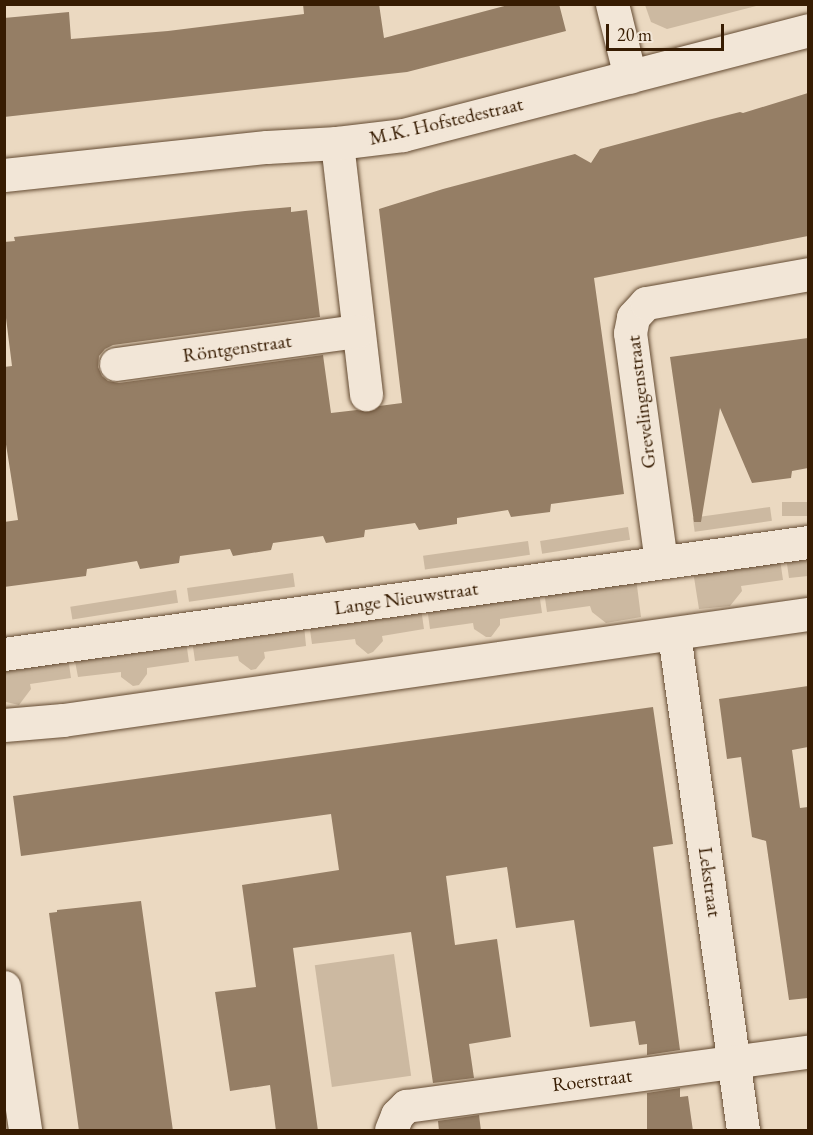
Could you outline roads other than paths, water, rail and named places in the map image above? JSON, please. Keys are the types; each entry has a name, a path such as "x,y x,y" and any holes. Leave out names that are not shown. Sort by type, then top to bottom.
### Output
{"street":[{"path":"612,4 630,77"},
{"name":"M.K. Hofstedestraat","path":"4,175 403,135 808,30"},
{"path":"338,143 366,394"},
{"name":"Grevelingenstraat","path":"661,562 630,333 633,317 646,303 654,301 808,274"},
{"name":"Röntgenstraat","path":"116,364 358,332"},
{"name":"Lange Nieuwstraat","path":"4,654 808,542"},
{"path":"4,725 63,720 808,615"},
{"name":"Lekstraat","path":"674,634 743,1131"},
{"path":"4,987 25,1131"},
{"name":"Roerstraat","path":"391,1131 397,1115 406,1106 808,1052"}]}
